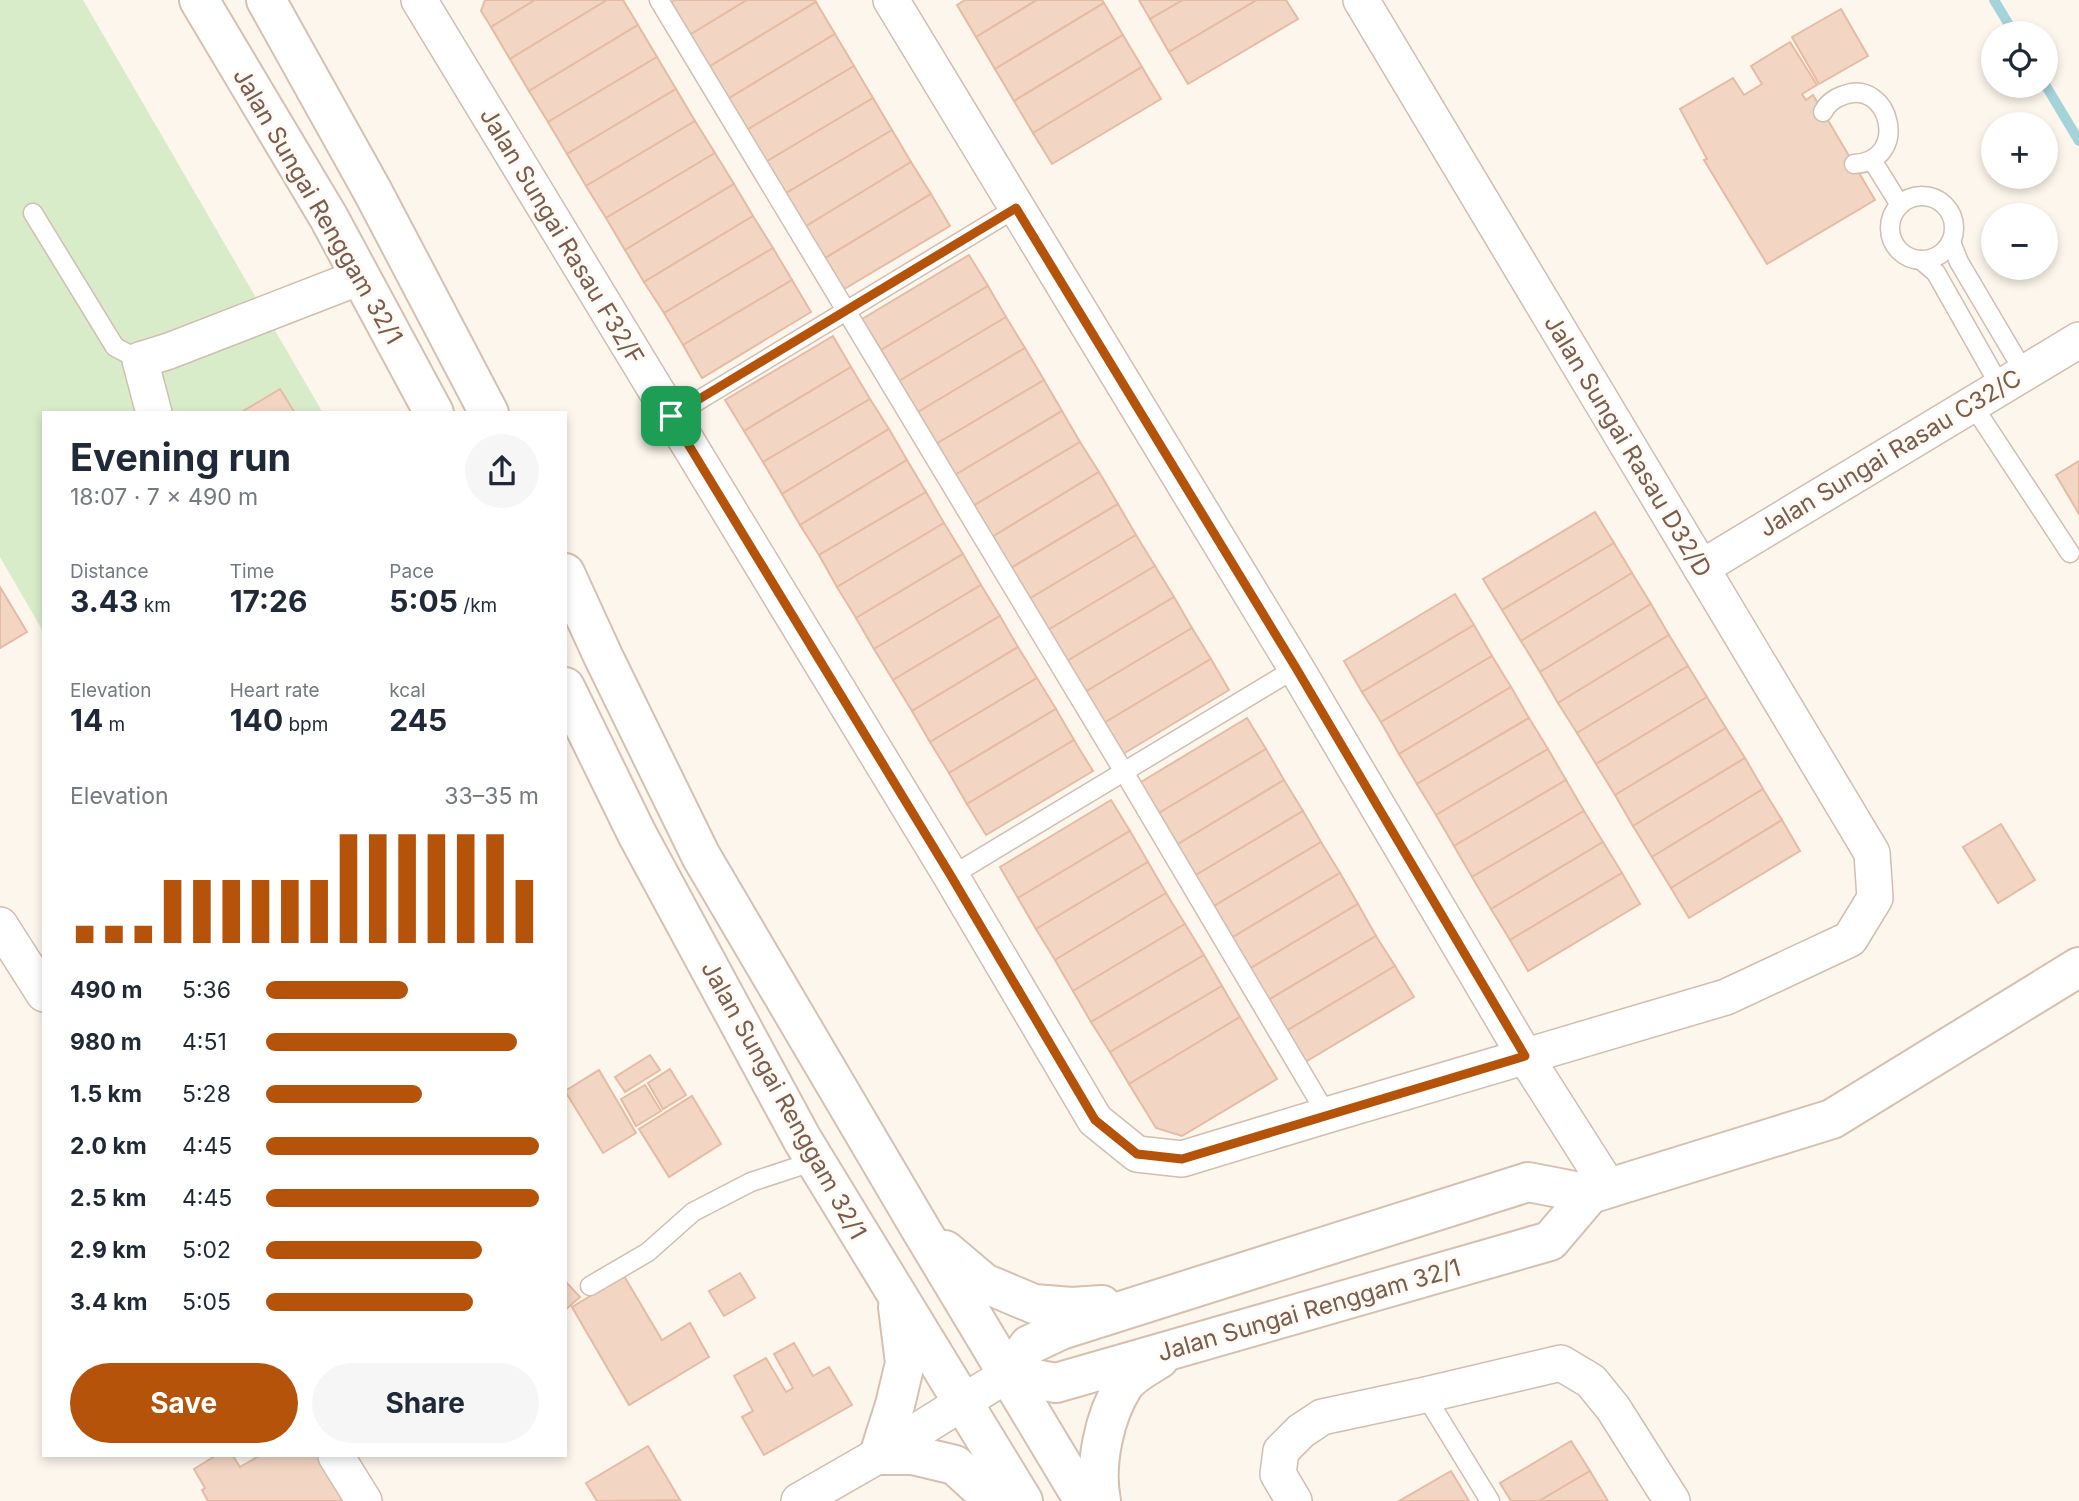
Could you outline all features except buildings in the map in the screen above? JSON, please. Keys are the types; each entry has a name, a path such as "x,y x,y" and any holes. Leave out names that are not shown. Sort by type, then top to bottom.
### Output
{"main road":[{"name":"Jalan Sungai Renggam 32/1","path":"200,0 329,219 433,411"},
{"name":"Jalan Sungai Renggam 32/1","path":"274,5 488,411"},
{"name":"Jalan Sungai Renggam 32/1","path":"567,577 701,856 1084,1501"},
{"name":"Jalan Sungai Renggam 32/1","path":"567,691 637,834 815,1161 1023,1501"},
{"path":"1008,1374 1029,1345 1061,1330 1528,1182 1600,1191 1832,1119 2079,967"},
{"name":"Jalan Sungai Renggam 32/1","path":"1008,1374 1056,1383 1550,1241 1600,1191"},
{"path":"920,1227 984,1283 1034,1304 1072,1307 1150,1302"},
{"path":"896,1296 905,1363 879,1455 914,1455 955,1465 994,1501"},
{"path":"1101,1501 1100,1449 1110,1416 1125,1383 1172,1349"}],"street":[{"name":"Jalan Sungai Rasau F32/F","path":"419,0 951,876 1095,1120 1137,1154 1182,1159 1327,1115"},
{"path":"891,0 1296,668 1525,1056 1600,1191"},
{"name":"Jalan Sungai Rasau D32/D","path":"1361,0 1872,853 1875,898 1850,939 1726,998 1525,1056"},
{"path":"153,411 140,360 360,277"},
{"name":"Jalan Sungai Rasau C32/C","path":"1701,568 2079,340"},
{"path":"0,925 42,991"},
{"path":"1327,1115 1525,1056"},
{"path":"1286,1488 1281,1451 1301,1431 1322,1417 1561,1363 1591,1381 1614,1408 1672,1501"},
{"path":"799,1501 879,1455 1008,1374"},
{"path":"337,1457 364,1501"}],"lane":[{"path":"659,0 1124,772 1327,1115"},
{"path":"1823,112 1836,98 1849,93 1863,94 1885,111 1889,138 1883,150 1872,160 1854,164"},
{"path":"1872,160 1900,205"},
{"path":"1921,261 1934,258 1944,251 1951,242 1955,229 1945,206 1936,199 1923,195 1900,205 1893,215 1890,227 1892,239 1899,250 1936,272 1999,387"},
{"path":"671,416 1016,208"},
{"path":"33,213 116,347 140,360"},
{"path":"1951,242 1999,387 2070,553"},
{"path":"951,876 1296,668"},
{"path":"590,1286 648,1252 693,1212 751,1182 815,1161"},
{"path":"1425,1395 1490,1501"}],"green space":[{"path":"0,0 83,0 322,411 42,411 42,630 0,557"}],"waterway":[{"path":"1994,0 2007,21"},
{"path":"2053,98 2079,141"}],"route":[{"path":"1016,208 1296,668 1525,1056 1182,1159 1137,1154 1095,1120 951,876 671,416 1016,208"}]}
